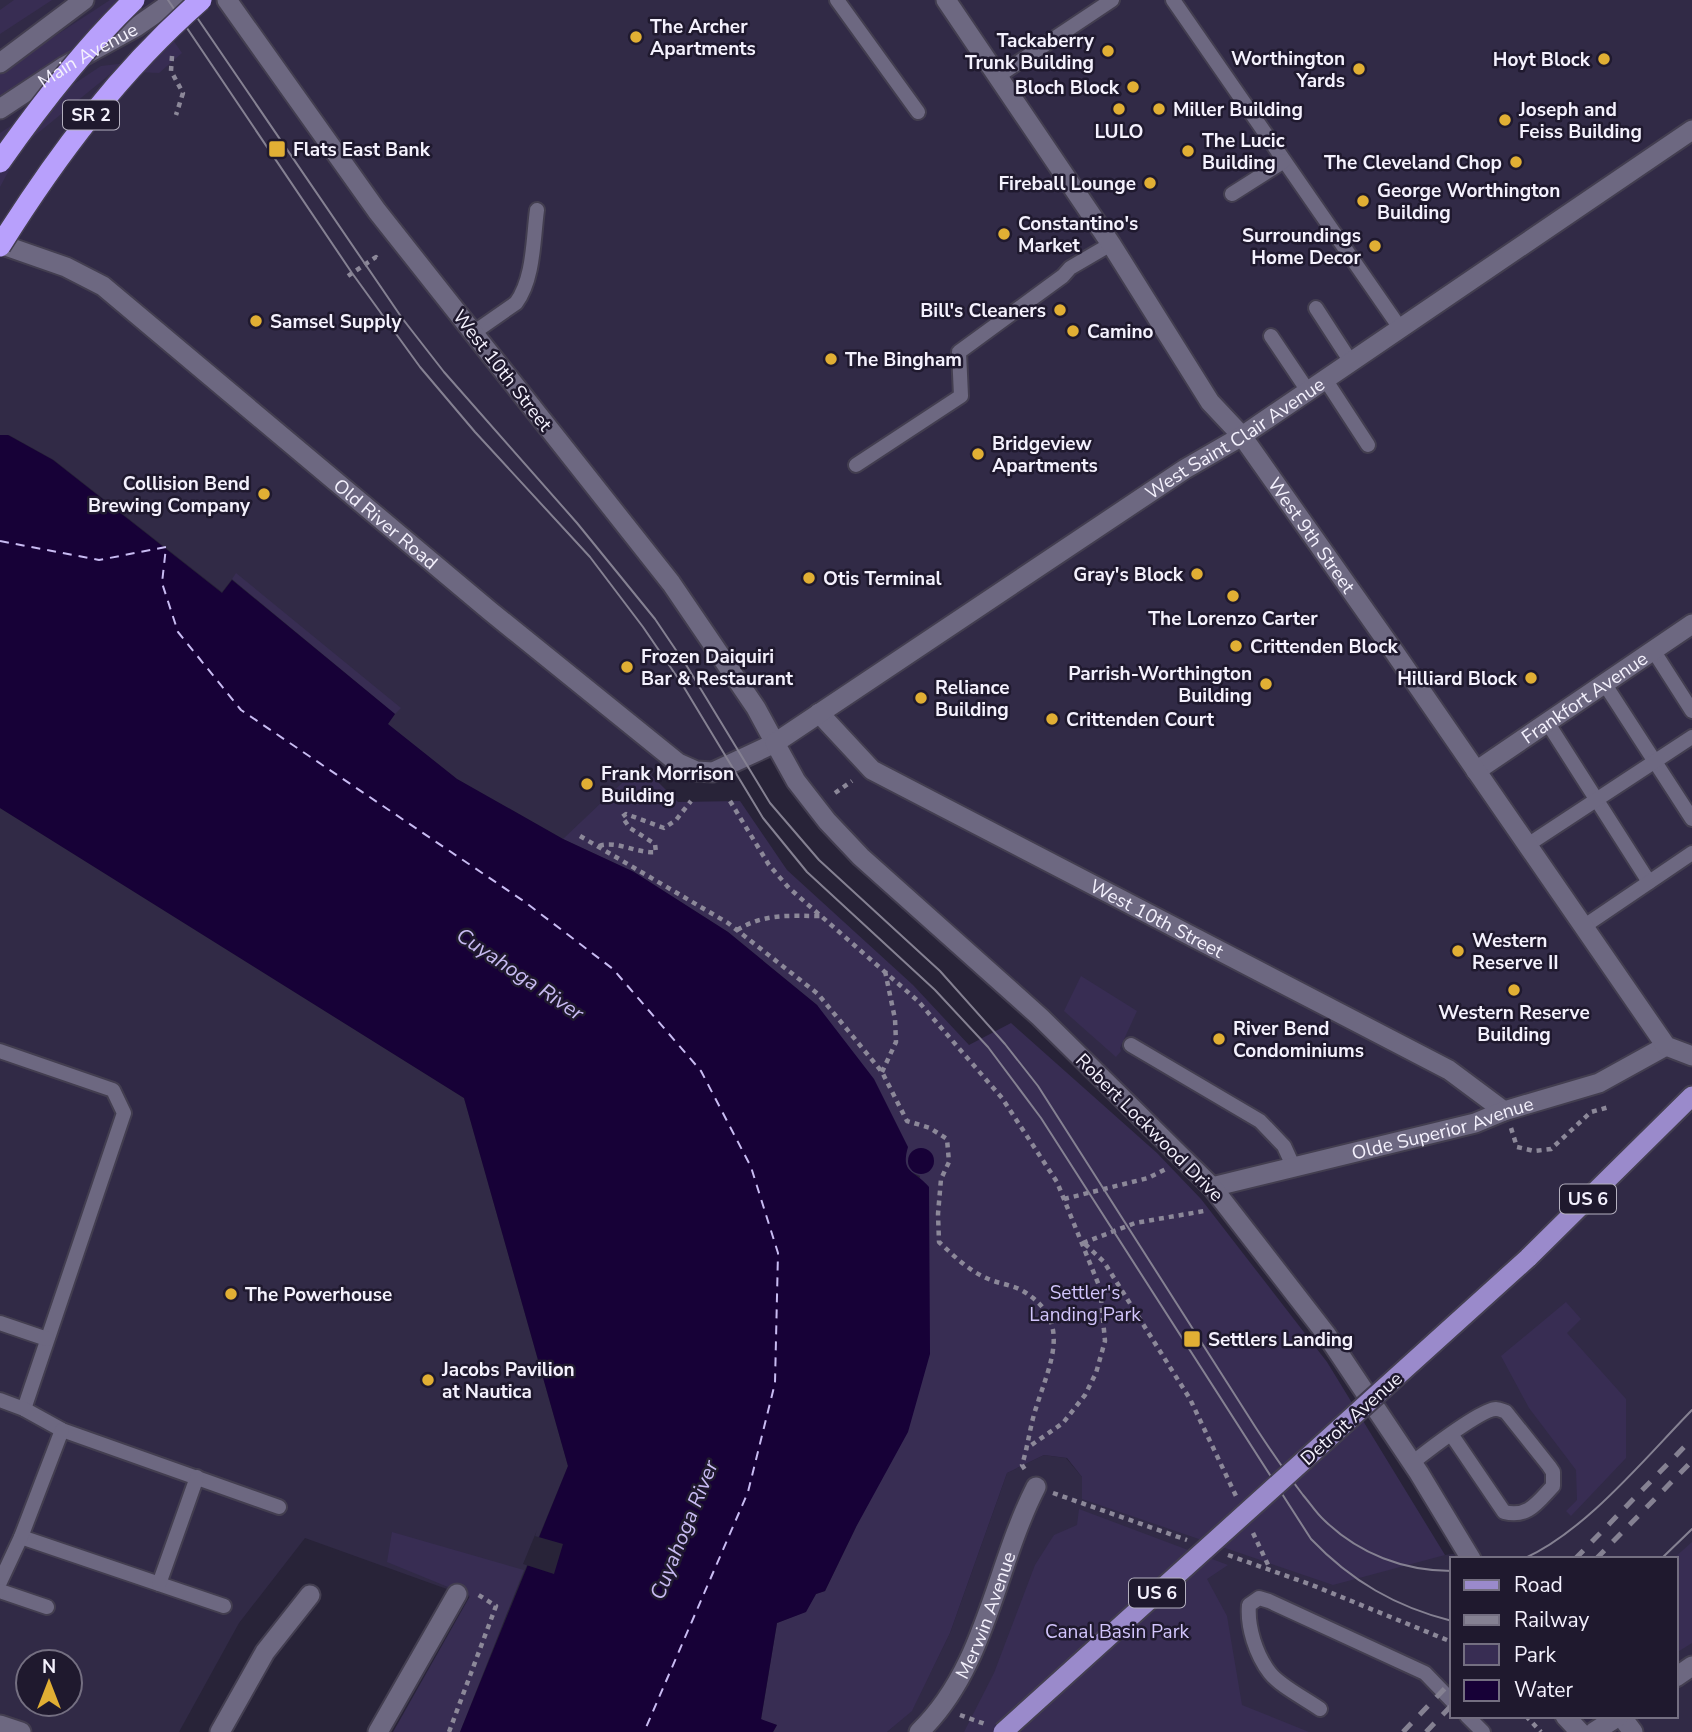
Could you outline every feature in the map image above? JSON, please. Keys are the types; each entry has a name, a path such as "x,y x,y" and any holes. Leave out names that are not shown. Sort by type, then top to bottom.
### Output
{"highway":[{"name":"SR 2","path":"0,162 79,59 134,0"},
{"name":"SR 2","path":"0,245 45,176 94,111 150,48 201,0"}],"main road":[{"name":"Detroit Avenue","path":"996,1729 1528,1258 1692,1097"}],"street":[{"name":"Main Avenue","path":"0,62 84,0"},
{"name":"Main Avenue","path":"0,109 65,66 136,27 176,0"},
{"name":"West 10th Street","path":"227,0 349,173 671,583 756,708 775,743"},
{"name":"West 9th Street","path":"946,0 1111,244 1210,402 1242,436 1666,1046"},
{"name":"West Saint Clair Avenue","path":"775,743 1185,469 1242,436 1692,130"},
{"name":"Old River Road","path":"0,245 66,267 103,286 490,611 678,763 696,771 713,772 775,743"},
{"name":"Frankfort Avenue","path":"1476,771 1692,624"},
{"name":"West 10th Street","path":"819,713 872,770 1449,1070 1504,1111"},
{"name":"Robert Lockwood Drive","path":"775,743 791,774 827,821 861,857 1040,1017 1212,1187 1326,1334 1412,1463 1470,1557"},
{"name":"Olde Superior Avenue","path":"1212,1187 1475,1123 1504,1111 1599,1083 1666,1046"},
{"path":"1666,1046 1692,1056"},
{"name":"Merwin Avenue","path":"919,1732 962,1677 1020,1518 1036,1487"},
{"path":"378,1732 457,1594"},
{"path":"220,1732 265,1652 310,1595"},
{"path":"1567,1718 1580,1732"},
{"path":"1594,1732 1617,1718"},
{"path":"1622,1718 1633,1732"},
{"path":"0,1725 21,1732"}],"lane":[{"path":"837,0 918,111"},
{"path":"998,76 1112,0"},
{"path":"1173,0 1400,328"},
{"path":"1232,194 1284,161"},
{"path":"473,333 520,298 529,269 537,210"},
{"path":"856,465 961,397 959,352 1063,276 1070,268 1111,244"},
{"path":"1316,308 1351,362"},
{"path":"1271,337 1308,391"},
{"path":"1325,379 1368,445"},
{"path":"1653,650 1692,711"},
{"path":"1604,683 1692,819"},
{"path":"1547,722 1649,882"},
{"path":"1526,846 1692,737"},
{"path":"1583,927 1692,853"},
{"path":"1131,1045 1260,1121 1284,1146 1294,1167"},
{"path":"0,1051 113,1090 124,1113 24,1409"},
{"path":"0,1323 47,1339"},
{"path":"0,1400 24,1409 62,1430 279,1507"},
{"path":"1412,1463 1451,1434 1488,1411 1498,1408 1506,1412 1549,1466 1553,1472 1553,1486 1521,1514 1504,1512 1451,1434"},
{"path":"0,1582 21,1537 62,1430"},
{"path":"159,1584 197,1477"},
{"path":"21,1537 224,1606"},
{"path":"0,1591 47,1607"},
{"path":"1321,1709 1271,1675 1258,1652 1248,1617 1249,1605 1259,1598 1425,1673 1450,1698"},
{"path":"1469,1718 1483,1732"}],"path":[{"path":"176,115 183,93"},
{"path":"348,276 376,257 379,260"},
{"path":"835,793 852,781"},
{"path":"599,847 607,843 646,853 656,852 655,844 630,828 622,817 626,814 664,828 676,820 691,801"},
{"path":"580,836 737,930 818,994 882,1072 907,1121 930,1128 947,1139 949,1162 941,1179 939,1242 967,1267 989,1279 1020,1289 1040,1304 1051,1318 1056,1334 1027,1448 1063,1423 1085,1395 1096,1373 1105,1341 1100,1288 1057,1182 1002,1098 918,1001 789,888 769,865 730,801"},
{"path":"737,930 755,919 822,916"},
{"path":"882,1072 896,1042 895,1019 885,970"},
{"path":"1514,1136 1517,1147 1534,1151 1550,1149 1591,1112 1609,1107"},
{"path":"1064,1199 1148,1178 1170,1167"},
{"path":"1083,1243 1135,1223 1205,1211"},
{"path":"1083,1243 1104,1262 1190,1399 1238,1500"},
{"path":"1036,1487 1194,1543"},
{"path":"1249,1523 1271,1570"},
{"path":"1219,1552 1450,1641"},
{"path":"449,1732 496,1606 477,1594 457,1594"},
{"path":"940,1708 996,1729"},
{"path":"1528,1718 1541,1732"}],"shaded area":[{"path":"0,0 1692,0 1692,1732 887,1732 912,1710 950,1633 1007,1473 1044,1455 1066,1458 1082,1477 1445,1555 1466,1552 1212,1187 861,857 775,743 713,772 671,758 580,836 563,839 457,779 387,724 395,714 232,579 222,592 54,460 9,435 0,435"},
{"path":"0,808 464,1098 568,1466 508,1611 305,1538 239,1623 179,1732 21,1732 0,1725"}],"green space":[{"path":"14,0 52,0 0,34 0,10"},
{"path":"110,0 118,0 126,13 0,97 0,72"},
{"path":"173,40 182,53 159,73 114,71 22,146 0,187 0,133 101,66 143,61"},
{"path":"236,573 401,708 395,714 232,579"},
{"name":"Settler's Landing Park","path":"641,765 678,802 740,801 787,870 913,985 969,1045 1011,1023 1157,1153 1201,1199 1327,1362 1445,1555 1333,1585 1082,1499 1082,1477 1067,1458 1044,1455 1007,1473 950,1633 912,1711 887,1732 773,1732 777,1725 761,1720 777,1623 805,1612 816,1594 825,1591 856,1527 920,1176 908,1168 817,1005 728,932 634,872 563,839"},
{"path":"1081,976 1137,1011 1116,1057 1064,1011"},
{"path":"1566,1302 1581,1319 1567,1333 1626,1399 1626,1458 1571,1516 1566,1511 1577,1500 1576,1470 1529,1408 1501,1356"},
{"name":"Canal Basin Park","path":"1079,1509 1228,1565 1207,1579 1227,1616 1242,1705 1309,1732 964,1732 994,1673 1035,1565 1054,1535 1077,1525"},
{"path":"392,1532 524,1570 460,1732 393,1732 470,1596 387,1562"},
{"path":"1692,1542 1692,1643 1678,1652 1678,1557 1675,1557"}],"water":[{"name":"Cuyahoga River","path":"0,435 8,435 53,460 222,593 232,580 395,714 388,724 457,779 563,839 634,872 728,932 817,1005 874,1079 908,1147 907,1167 929,1187 930,1354 908,1432 856,1527 825,1591 816,1594 806,1612 777,1623 761,1719 777,1725 773,1732 460,1732 568,1466 464,1098 0,808"},
{"path":"921,1148 930,1152 934,1161 930,1170 921,1174 912,1170 908,1161 912,1152"}],"pier":[{"path":"537,1530 535,1536 563,1544 554,1574 523,1564"}],"ferry route":[{"path":"0,541 99,560 166,547 162,583 178,632 241,710 525,902 613,969 701,1071 751,1167 778,1253 775,1383 748,1492 644,1732"}],"tram line":[{"path":"168,0 352,273 420,367 475,432 590,557 643,627 682,684 763,818 807,872 935,990 988,1047 1041,1118 1311,1539 1342,1568 1375,1591 1412,1608 1450,1620"},
{"path":"185,0 402,318 444,372 577,523 655,619 770,803 819,860 940,971 1005,1044 1038,1086 1256,1428 1316,1511 1338,1532 1367,1551 1400,1564 1450,1571"},
{"path":"1527,1557 1546,1547 1591,1513 1692,1410"},
{"path":"1663,1557 1692,1529"}],"railway":[{"path":"1577,1557 1692,1439"},
{"path":"1598,1557 1692,1461"},
{"path":"1403,1732 1450,1683"},
{"path":"1426,1732 1450,1707"}],"place":[{"name":"The Archer Apartments","path":"636,37"},
{"name":"Tackaberry Trunk Building","path":"1108,51"},
{"name":"Hoyt Block","path":"1604,59"},
{"name":"Worthington Yards","path":"1359,69"},
{"name":"Bloch Block","path":"1133,87"},
{"name":"LULO","path":"1119,109"},
{"name":"Miller Building","path":"1159,109"},
{"name":"Joseph and Feiss Building","path":"1505,120"},
{"name":"Flats East Bank","path":"277,149"},
{"name":"The Lucic Building","path":"1188,151"},
{"name":"The Cleveland Chop","path":"1516,162"},
{"name":"Fireball Lounge","path":"1150,183"},
{"name":"George Worthington Building","path":"1363,201"},
{"name":"Constantino's Market","path":"1004,234"},
{"name":"Surroundings Home Decor","path":"1375,246"},
{"name":"Bill's Cleaners","path":"1060,310"},
{"name":"Samsel Supply","path":"256,321"},
{"name":"Camino","path":"1073,331"},
{"name":"The Bingham","path":"831,359"},
{"name":"Bridgeview Apartments","path":"978,454"},
{"name":"Collision Bend Brewing Company","path":"264,494"},
{"name":"Gray's Block","path":"1197,574"},
{"name":"Otis Terminal","path":"809,578"},
{"name":"The Lorenzo Carter","path":"1233,596"},
{"name":"Crittenden Block","path":"1236,646"},
{"name":"Frozen Daiquiri Bar & Restaurant","path":"627,667"},
{"name":"Hilliard Block","path":"1531,678"},
{"name":"Parrish-Worthington Building","path":"1266,684"},
{"name":"Reliance Building","path":"921,698"},
{"name":"Crittenden Court","path":"1052,719"},
{"name":"Frank Morrison Building","path":"587,784"},
{"name":"Western Reserve II","path":"1458,951"},
{"name":"Western Reserve Building","path":"1514,990"},
{"name":"River Bend Condominiums","path":"1219,1039"},
{"name":"The Powerhouse","path":"231,1294"},
{"name":"Settlers Landing","path":"1192,1339"},
{"name":"Jacobs Pavilion at Nautica","path":"428,1380"}]}
